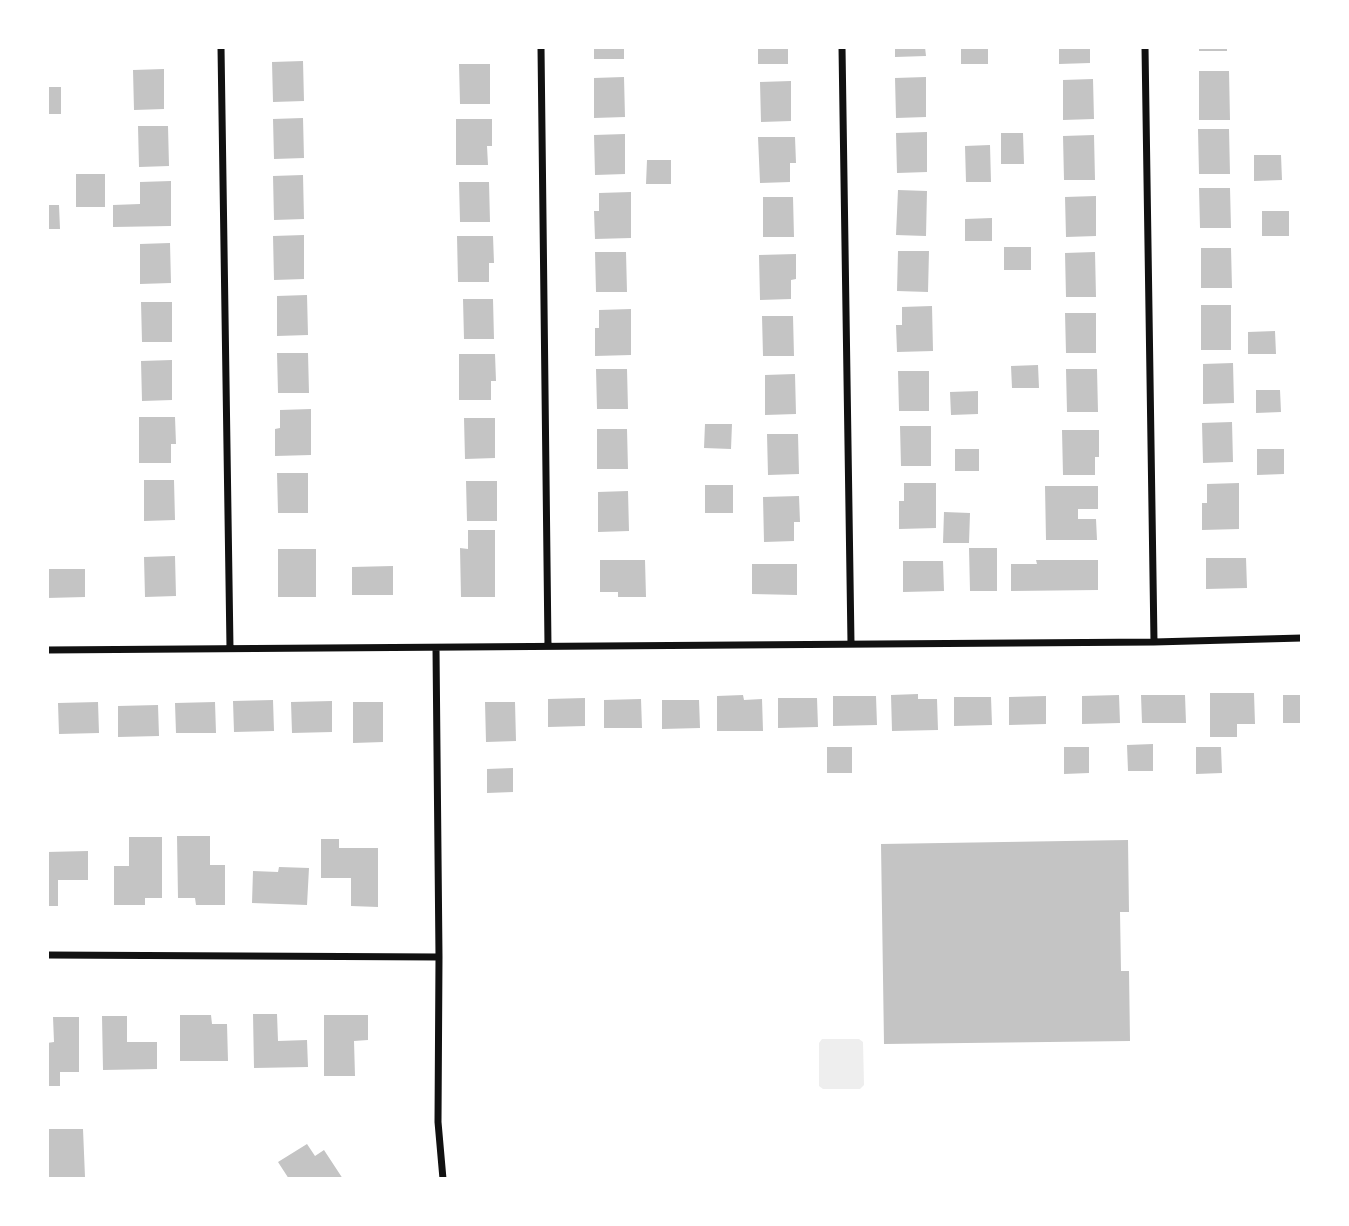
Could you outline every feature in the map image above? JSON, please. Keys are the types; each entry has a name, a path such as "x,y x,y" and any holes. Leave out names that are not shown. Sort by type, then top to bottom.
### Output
{"street":[{"path":"221,47 230,648"},
{"path":"541,47 548,646"},
{"path":"842,47 851,643"},
{"path":"1145,47 1154,642"},
{"path":"47,650 1154,642 1302,638"},
{"path":"436,648 438,1122 443,1179"},
{"path":"47,955 439,957"}],"shaded area":[{"path":"822,1039 859,1039 863,1042 864,1085 860,1089 823,1089 819,1086 819,1043"}],"building":[{"path":"594,47 624,47 624,59 594,59"},
{"path":"758,47 788,47 788,64 758,64"},
{"path":"895,47 925,47 926,56 895,57"},
{"path":"961,47 988,47 988,64 961,64"},
{"path":"1059,47 1090,47 1090,63 1059,64"},
{"path":"1199,47 1227,47 1227,51 1199,51"},
{"path":"303,61 304,101 273,102 272,62"},
{"path":"459,64 490,64 490,104 460,104"},
{"path":"164,69 164,109 134,110 133,70"},
{"path":"1199,71 1229,71 1230,120 1199,120"},
{"path":"624,77 625,117 594,118 594,78"},
{"path":"926,77 926,117 896,118 895,78"},
{"path":"1093,79 1094,119 1063,120 1063,80"},
{"path":"791,81 791,121 761,122 760,82"},
{"path":"47,87 61,87 61,114 47,114"},
{"path":"303,118 304,158 274,159 273,119"},
{"path":"456,119 492,119 492,146 487,146 488,165 456,165"},
{"path":"138,126 168,126 169,166 139,167"},
{"path":"1198,129 1229,129 1230,174 1199,174"},
{"path":"927,132 927,172 897,173 896,133"},
{"path":"1001,133 1023,133 1024,164 1001,164"},
{"path":"625,134 625,174 595,175 594,135"},
{"path":"1094,135 1095,180 1064,180 1063,136"},
{"path":"758,137 795,137 796,163 790,163 790,182 760,183"},
{"path":"990,145 991,182 966,182 965,146"},
{"path":"1254,155 1281,155 1282,180 1254,181"},
{"path":"647,160 671,160 671,184 646,184"},
{"path":"76,174 105,174 105,207 76,207"},
{"path":"303,175 304,219 274,220 273,176"},
{"path":"171,181 171,226 113,227 113,205 140,204 140,182"},
{"path":"459,182 489,182 490,222 460,222"},
{"path":"1199,188 1230,188 1231,228 1200,228"},
{"path":"898,190 927,191 926,236 896,235"},
{"path":"631,192 631,238 595,239 594,211 599,211 599,193"},
{"path":"1096,196 1096,236 1066,237 1065,197"},
{"path":"763,197 793,197 794,237 763,237"},
{"path":"47,205 59,205 60,229 47,229"},
{"path":"1262,211 1289,211 1289,236 1262,236"},
{"path":"992,218 992,241 965,241 965,219"},
{"path":"304,235 304,279 274,280 273,236"},
{"path":"457,236 493,236 494,263 489,263 489,282 458,282"},
{"path":"170,243 171,283 140,284 140,244"},
{"path":"1004,247 1031,247 1031,270 1004,270"},
{"path":"1201,248 1231,248 1232,288 1201,288"},
{"path":"898,251 929,251 928,292 897,291"},
{"path":"595,252 626,252 627,292 596,292"},
{"path":"1095,252 1096,297 1066,297 1065,253"},
{"path":"796,254 796,279 791,280 791,299 760,300 759,255"},
{"path":"307,295 308,335 277,336 277,296"},
{"path":"463,299 493,299 494,339 464,339"},
{"path":"141,302 172,302 172,342 142,342"},
{"path":"1201,305 1231,305 1231,350 1201,350"},
{"path":"932,306 933,351 897,352 896,325 902,325 902,307"},
{"path":"631,309 631,355 595,356 595,328 599,328 599,310"},
{"path":"1065,313 1096,313 1096,353 1066,353"},
{"path":"762,316 793,316 794,356 763,356"},
{"path":"1275,331 1276,354 1248,354 1248,332"},
{"path":"277,353 308,353 309,393 278,393"},
{"path":"459,354 495,354 496,381 491,381 491,400 459,400"},
{"path":"172,360 172,400 142,401 141,361"},
{"path":"1233,363 1234,403 1203,404 1203,364"},
{"path":"1038,365 1039,388 1012,388 1011,366"},
{"path":"596,369 627,369 628,409 597,409"},
{"path":"1066,369 1097,369 1098,412 1067,412"},
{"path":"898,371 929,371 929,411 899,411"},
{"path":"795,374 796,414 765,415 765,375"},
{"path":"1256,390 1280,390 1281,412 1256,413"},
{"path":"978,391 978,414 951,415 950,392"},
{"path":"311,409 311,455 275,456 275,429 280,428 280,410"},
{"path":"139,417 175,417 176,444 171,444 171,463 139,463"},
{"path":"464,418 495,418 495,458 465,459"},
{"path":"1232,422 1233,462 1203,463 1202,423"},
{"path":"705,424 732,424 731,449 704,448"},
{"path":"900,426 931,426 931,466 901,466"},
{"path":"597,429 627,429 628,469 597,469"},
{"path":"1062,430 1099,430 1099,457 1095,457 1095,475 1063,475"},
{"path":"767,434 798,434 799,474 768,475"},
{"path":"955,449 979,449 979,471 955,471"},
{"path":"1257,449 1284,449 1284,474 1257,475"},
{"path":"277,473 308,473 308,513 278,513"},
{"path":"144,480 174,480 175,520 144,521"},
{"path":"466,481 497,481 497,521 467,521"},
{"path":"904,483 936,483 936,528 899,529 899,501 904,501"},
{"path":"1239,483 1239,529 1202,530 1202,503 1207,503 1207,484"},
{"path":"705,485 733,485 733,513 705,513"},
{"path":"1045,486 1098,486 1098,509 1078,509 1078,519 1096,519 1097,540 1046,540"},
{"path":"628,491 629,531 598,532 598,492"},
{"path":"799,496 800,522 794,522 794,541 764,542 763,497"},
{"path":"944,512 970,513 969,543 943,543"},
{"path":"468,530 495,530 495,597 461,597 460,548 468,549"},
{"path":"969,548 997,548 997,591 970,591"},
{"path":"278,549 316,549 316,597 278,597"},
{"path":"175,556 176,596 145,597 144,557"},
{"path":"1206,558 1246,558 1247,588 1206,589"},
{"path":"600,560 645,560 646,597 618,597 618,592 600,592"},
{"path":"1036,560 1098,560 1098,590 1011,591 1011,564 1037,564"},
{"path":"903,561 943,561 944,591 903,592"},
{"path":"752,564 797,564 797,595 752,594"},
{"path":"393,566 393,595 352,595 352,567"},
{"path":"47,569 85,569 85,597 47,598"},
{"path":"1210,693 1254,693 1255,724 1237,724 1237,737 1210,737"},
{"path":"918,694 918,699 937,699 938,730 892,731 891,695"},
{"path":"743,695 744,700 762,699 763,731 717,731 717,696"},
{"path":"1119,695 1120,723 1082,724 1082,696"},
{"path":"1141,695 1185,695 1186,723 1142,723"},
{"path":"1283,695 1302,695 1302,723 1283,723"},
{"path":"833,696 876,696 877,725 833,726"},
{"path":"1046,696 1046,724 1009,725 1009,697"},
{"path":"954,697 991,697 992,725 954,726"},
{"path":"585,698 585,726 548,727 548,699"},
{"path":"778,698 817,698 818,727 778,728"},
{"path":"641,699 642,728 604,728 604,700"},
{"path":"273,700 274,731 234,732 233,701"},
{"path":"662,700 699,700 700,728 662,729"},
{"path":"332,701 332,732 292,733 291,702"},
{"path":"98,702 99,733 59,734 58,703"},
{"path":"215,702 216,733 176,733 175,703"},
{"path":"353,702 383,702 383,742 353,743"},
{"path":"485,702 515,702 516,741 486,742"},
{"path":"158,705 159,736 118,737 118,706"},
{"path":"1153,744 1153,771 1128,771 1127,745"},
{"path":"827,747 852,747 852,773 827,773"},
{"path":"1064,747 1089,747 1089,773 1064,774"},
{"path":"1196,747 1221,747 1222,773 1196,774"},
{"path":"513,768 513,792 487,793 487,769"},
{"path":"177,836 210,836 210,865 225,865 225,905 196,905 195,898 178,898"},
{"path":"129,837 162,837 162,898 145,898 145,905 114,905 114,866 129,866"},
{"path":"321,839 339,839 339,848 378,848 378,907 351,906 351,878 321,878"},
{"path":"1128,840 1129,912 1120,912 1121,971 1129,971 1130,1041 884,1044 881,844"},
{"path":"88,851 88,880 58,880 58,906 47,906 47,852"},
{"path":"279,867 309,868 307,905 252,903 253,871 278,872"},
{"path":"253,1014 277,1014 278,1041 307,1040 308,1067 254,1068"},
{"path":"180,1015 211,1015 212,1024 227,1024 228,1061 180,1061"},
{"path":"324,1015 368,1015 368,1040 354,1041 355,1076 324,1076"},
{"path":"102,1016 127,1016 127,1042 157,1042 157,1069 103,1070"},
{"path":"53,1017 79,1017 79,1072 60,1072 60,1086 47,1086 47,1043 54,1042"},
{"path":"47,1129 83,1129 85,1177 47,1177"},
{"path":"307,1144 315,1156 324,1150 343,1179 289,1179 278,1162"}]}
